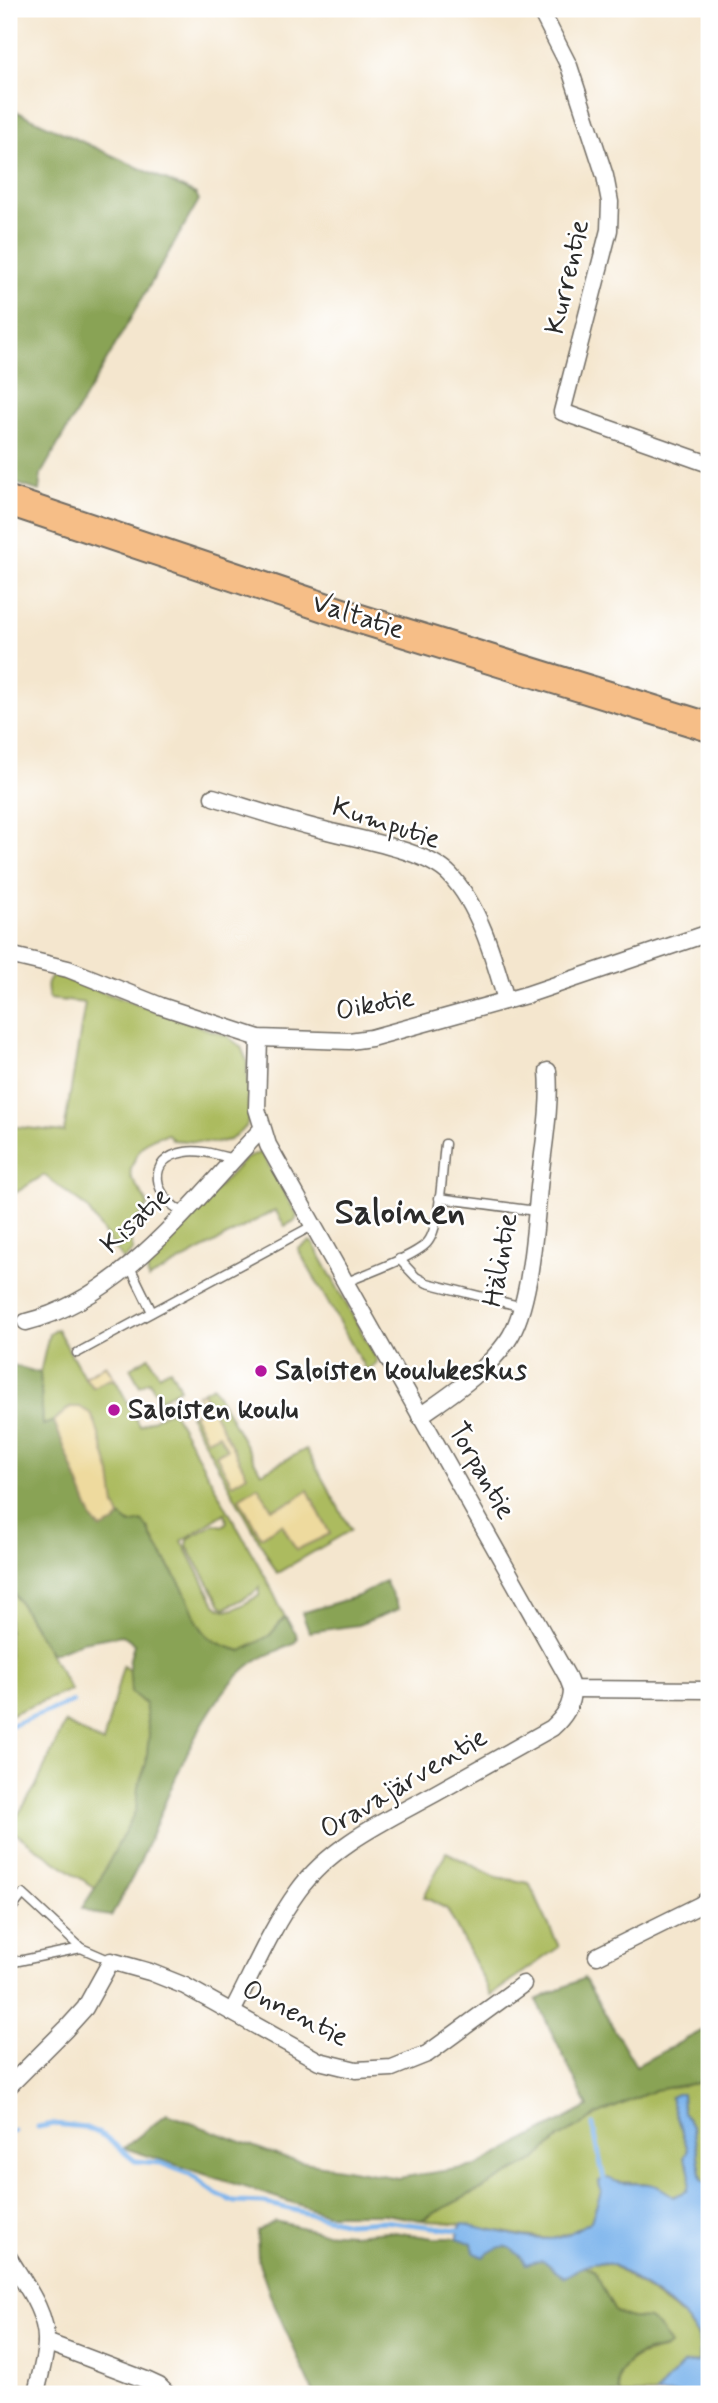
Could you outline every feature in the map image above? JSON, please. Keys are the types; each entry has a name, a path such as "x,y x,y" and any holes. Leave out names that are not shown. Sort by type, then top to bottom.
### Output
{"highway":[{"name":"Valtatie","path":"9,501 358,618 709,727"}],"street":[{"name":"Kurrentie","path":"540,9 569,66 605,176 610,202 609,230 562,412 709,464"},
{"name":"Kumputie","path":"213,797 383,845 436,864 463,890 489,949 506,1000"},
{"name":"Oikotie","path":"9,955 68,969 160,1006 259,1038 349,1041 371,1038 506,1000 709,933"},
{"name":"Torpantie","path":"259,1038 257,1109 268,1145 572,1689"},
{"name":"Hälintie","path":"419,1416 469,1381 489,1362 510,1338 523,1307 549,1097 548,1071"},
{"name":"Kisatie","path":"26,1322 54,1314 130,1267 262,1129"},
{"path":"572,1689 709,1690"},
{"name":"Oravajärventie","path":"232,2012 298,1890 323,1863 352,1840 552,1728 567,1710 572,1689"},
{"path":"597,1956 709,1898"},
{"path":"9,2086 85,2008 111,1961"},
{"name":"Onnentie","path":"111,1961 167,1978 319,2060 341,2068 376,2070 407,2064 427,2054 523,1984"},
{"path":"9,2258 40,2311 46,2342 36,2394"},
{"path":"46,2342 146,2380 159,2386 167,2394"}],"lane":[{"path":"344,1283 399,1259 428,1242 436,1225 445,1143"},
{"path":"184,1213 173,1207 162,1194 158,1174 166,1160 173,1155 192,1151 233,1159"},
{"path":"439,1198 536,1211"},
{"path":"77,1353 312,1226"},
{"path":"399,1259 427,1283 523,1307"},
{"path":"130,1267 152,1312"},
{"path":"9,1912 23,1894 81,1948 111,1961"},
{"path":"9,1963 81,1948"}],"green space":[{"path":"9,108 196,194 199,200 41,474 39,491 9,481"},
{"path":"54,975 227,1036 241,1047 247,1061 249,1118 246,1127 230,1140 213,1143 173,1140 168,1134 162,1135 149,1140 138,1153 131,1168 131,1177 148,1205 131,1230 133,1251 123,1260 86,1207 44,1175 9,1197 9,1126 64,1132 85,1003 49,999 47,986"},
{"path":"261,1152 297,1215 296,1220 285,1226 275,1210 148,1279 147,1265 150,1259 245,1159"},
{"path":"309,1242 313,1243 377,1360 376,1364 366,1370 298,1249"},
{"path":"57,1329 84,1377 93,1387 110,1379 116,1381 140,1426 172,1410 285,1617 270,1635 242,1651 227,1647 207,1635 148,1527 128,1522 119,1515 105,1456 89,1431 70,1407 54,1421 43,1425 40,1373 49,1334","holes":["225,1513 227,1522 223,1526 214,1524 188,1539 187,1546 221,1605 226,1608 254,1593 259,1587 259,1596 231,1610 215,1604 182,1541"]},
{"path":"149,1357 159,1375 170,1369 180,1388 160,1400 149,1381 140,1386 130,1368"},
{"path":"9,1364 40,1373 43,1425 54,1421 93,1520 115,1523 120,1516 130,1524 142,1521 207,1635 215,1641 242,1651 270,1635 285,1617 296,1633 297,1640 293,1644 254,1662 234,1679 217,1702 186,1755 139,1864 111,1916 82,1908 136,1810 138,1787 146,1764 149,1734 145,1704 131,1692 129,1662 134,1644 122,1635 82,1642 50,1653 9,1585"},
{"path":"213,1386 261,1473 306,1449 351,1530 277,1573 190,1416 205,1408 197,1395"},
{"path":"385,1581 399,1609 358,1625 309,1632 302,1613 358,1596"},
{"path":"9,1585 71,1690 9,1715"},
{"path":"123,1666 194,1716 108,1897 9,1829 36,1786 65,1723 103,1743"},
{"path":"446,1852 496,1877 529,1883 559,1947 491,1995 447,1909 424,1897"},
{"path":"584,1978 636,2066 709,2027 709,2081 655,2090 599,2114 559,2138 534,2161 421,2220 384,2214 327,2214 124,2148 167,2114 287,2159 398,2178 476,2166 588,2107 536,2000"},
{"path":"709,2081 709,2185 702,2179 693,2128 683,2112 682,2095 670,2097 688,2150 684,2158 690,2174 688,2191 673,2197 656,2186 647,2184 599,2182 601,2192 591,2221 552,2239 421,2220 534,2161 559,2138 599,2114 655,2090"},
{"path":"275,2221 321,2232 352,2234 388,2231 433,2238 457,2238 494,2248 505,2246 516,2249 526,2264 542,2261 555,2271 574,2272 583,2264 594,2271 615,2312 631,2318 649,2319 661,2330 670,2345 640,2354 628,2362 619,2379 620,2394 314,2394 270,2295 258,2260 257,2232"},
{"path":"583,2264 610,2264 621,2271 685,2318 694,2331 702,2349 698,2362 683,2364 655,2394 620,2394 620,2374 630,2361 646,2353 665,2349 649,2319 631,2318 615,2312 594,2271"}],"sand":[{"path":"106,1365 116,1381 110,1379 93,1387 84,1377"},
{"path":"203,1392 247,1475 232,1484 216,1455 227,1449 219,1434 207,1440 193,1414 205,1408 197,1395"},
{"path":"70,1407 80,1407 91,1414 111,1474 115,1506 120,1516 115,1523 101,1529 93,1520 54,1421"},
{"path":"258,1486 272,1509 293,1501 308,1490 330,1534 296,1550 282,1524 261,1537 239,1498"}],"water":[{"path":"682,2094 683,2112 693,2128 702,2179 709,2185 709,2394 655,2394 683,2364 698,2362 700,2349 697,2337 692,2327 674,2308 618,2268 603,2262 591,2263 565,2277 544,2262 526,2264 512,2248 496,2248 483,2257 474,2253 472,2243 457,2238 462,2224 539,2239 566,2235 591,2221 601,2192 599,2181 608,2178 617,2182 655,2185 673,2197 687,2191 690,2174 684,2158 688,2150 670,2097"}],"waterway":[{"path":"9,1726 73,1702"},
{"path":"38,2127 54,2124 84,2127 104,2136 135,2161 160,2163 190,2174 218,2195 235,2202 265,2203 347,2223 384,2221 458,2230"},
{"path":"593,2125 604,2180"},
{"path":"9,2133 14,2131"}],"place":[{"name":"Saloisten koulukeskus","path":"261,1371"},
{"name":"Saloisten koulu","path":"114,1410"}],"district":[{"name":"Saloinen","path":"400,1213"}]}
